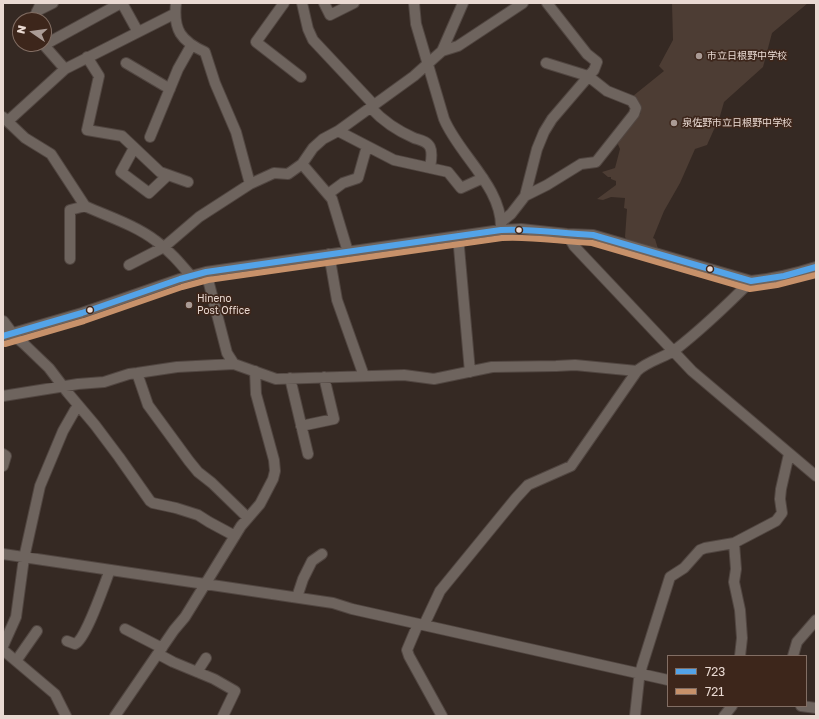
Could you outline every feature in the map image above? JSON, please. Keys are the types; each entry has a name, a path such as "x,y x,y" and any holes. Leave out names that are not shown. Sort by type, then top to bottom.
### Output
{"street":[{"path":"37,11 53,3"},
{"path":"52,39 122,3 138,32"},
{"path":"176,3 174,14 177,30 191,46 205,52 215,83 236,132 250,184"},
{"path":"284,3 256,42 301,77"},
{"path":"302,3 308,29 313,40 372,106 394,127 409,136 427,143 432,154 430,168"},
{"path":"324,3 330,15 354,3"},
{"path":"414,3 416,24 444,119 449,131 488,185 501,226"},
{"path":"442,51 463,3"},
{"path":"130,265 164,247 199,217 250,184 274,173 288,174 302,164 313,148 323,139 338,131 414,76 442,51 458,46 523,3"},
{"path":"501,226 525,196 544,132 552,119 594,70 598,62 587,54 547,3"},
{"path":"174,14 65,69 5,119 25,138 51,154 85,206 138,230 154,239 164,247 191,276"},
{"path":"150,137 178,69 191,46"},
{"path":"50,52 65,69"},
{"path":"87,58 98,76 87,130 122,136 160,172 188,182"},
{"path":"126,63 170,89"},
{"path":"525,196 547,185 581,164 596,162 634,114 636,108 632,101 608,91 588,76 546,63"},
{"path":"338,131 394,160 448,172 461,188 483,178"},
{"path":"328,194 343,183 358,178 367,146"},
{"path":"134,148 121,172 149,193 168,175"},
{"path":"302,164 332,199 348,252"},
{"path":"70,259 70,210 85,206"},
{"path":"7,335 82,313 206,272 458,236 501,226 594,236 751,282 768,280 816,267"},
{"path":"567,234 574,246 692,371 816,476"},
{"path":"458,236 470,372"},
{"path":"329,254 337,300 364,376"},
{"path":"206,272 227,353 234,364"},
{"path":"442,716 407,650 440,591 528,485 571,466 637,371 644,365 673,351 716,316 751,282"},
{"path":"3,322 7,335 49,368 62,387 120,457 150,501 198,515 235,536"},
{"path":"3,396 78,384 104,382 137,372 177,367 234,364 276,379 404,375 434,379 492,367 575,365 637,371"},
{"path":"115,716 174,630 185,617 235,536 260,504 275,471 274,460 256,394 255,371"},
{"path":"137,372 148,405 189,461 198,472 212,482 248,518"},
{"path":"301,426 334,419 324,377"},
{"path":"290,378 308,454"},
{"path":"3,646 16,617 24,558 40,486 63,430 75,410 79,407"},
{"path":"3,454 6,456 3,466"},
{"path":"634,716 640,673 670,577 684,568 700,550 734,543 776,521 780,517 782,508 780,499 781,489 789,454"},
{"path":"734,543 736,570 734,582 740,610 742,638 740,655"},
{"path":"3,554 334,603 352,609 667,680"},
{"path":"297,597 303,579 312,561 322,554"},
{"path":"67,641 75,644 80,642 89,624 110,570"},
{"path":"794,655 797,642 816,620"},
{"path":"125,630 197,672 235,691 223,716"},
{"path":"16,661 37,631"},
{"path":"3,650 55,694 66,716"},
{"path":"197,672 206,658"},
{"path":"724,716 731,707"}],"building":[{"name":"泉佐野市立日根野中学校","path":"672,3 808,3 772,33 763,67 724,102 720,116 707,145 695,149 680,183 664,211 653,238 655,239 659,252 629,243 625,237 627,209 624,208 625,198 611,197 603,200 597,199 616,185 616,181 602,172 615,168 620,149 617,142 625,130 641,113 633,96 664,71 659,66 673,40"}],"transit line":[{"name":"723","path":"3,336 82,313 180,279 206,272 501,230 524,230 593,235 751,281 784,276 816,267"},
{"name":"721","path":"5,344 84,321 182,287 208,280 502,238 524,238 592,243 750,289 777,285 816,275"}],"place":[{"name":"市立日根野中学校","path":"699,56"},
{"name":"泉佐野市立日根野中学校","path":"674,123"},
{"name":"Hineno Post Office","path":"189,305"}]}
